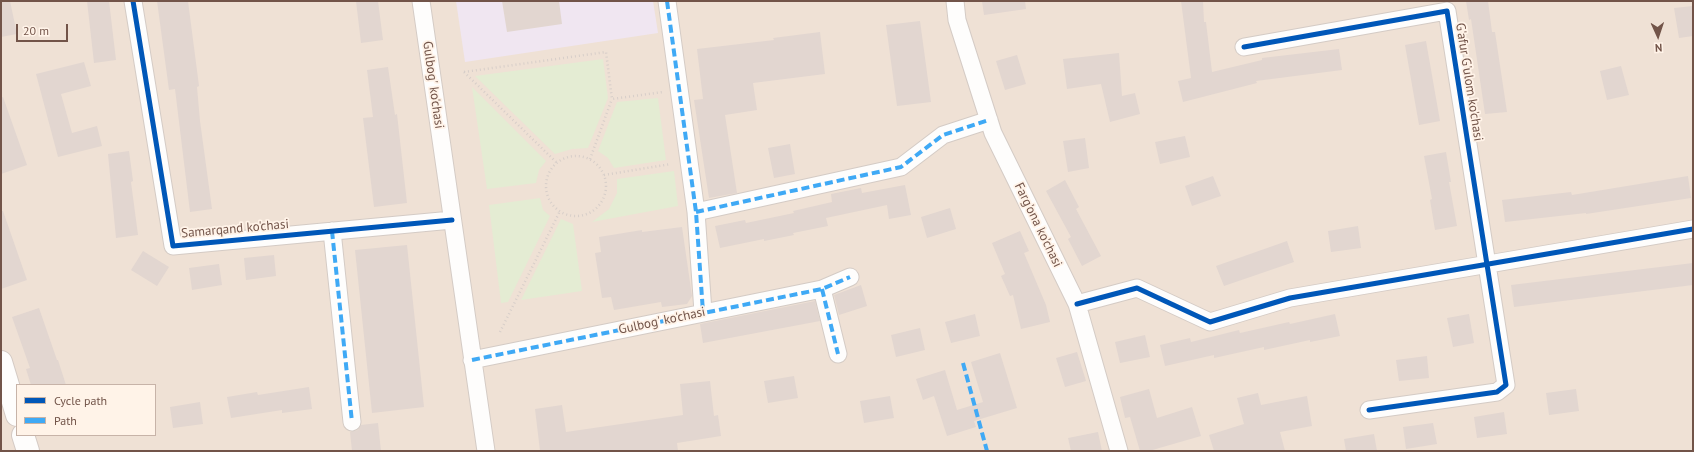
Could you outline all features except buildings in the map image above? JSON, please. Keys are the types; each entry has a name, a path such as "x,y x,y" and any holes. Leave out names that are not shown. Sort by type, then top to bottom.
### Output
{"main road":[{"path":"1,362 16,412"},
{"path":"23,436 28,451"}],"street":[{"name":"Samarqand ko'chasi","path":"133,1 173,246 452,220"},
{"name":"Gulbog' ko'chasi","path":"421,1 486,451"},
{"path":"667,1 696,212 703,312"},
{"name":"Farg'ona ko'chasi","path":"955,1 957,20 993,133 1077,304 1119,451"},
{"name":"G'afur G'ulom ko'chasi","path":"1244,47 1447,11 1506,384 1497,392 1369,410"},
{"path":"696,212 901,167 943,135 989,120"},
{"path":"1077,304 1137,288 1210,322 1290,298 1693,229"},
{"path":"332,231 352,422"},
{"name":"Gulbog' ko'chasi","path":"472,360 822,289 850,277"},
{"path":"822,289 838,354"}],"path":[{"path":"556,162 464,72 606,52 612,99 590,159"},
{"path":"612,99 662,92 663,99"},
{"path":"576,155 590,159 599,166 604,174 607,189 604,198 595,209 583,216 573,216 560,211 549,200 546,190 548,175 556,162 566,157 576,155"},
{"path":"604,174 672,165 671,158"},
{"path":"500,332 560,211"}],"shaded area":[{"path":"1,1 1693,1 1693,451 1,451"},
{"path":"456,1 653,1 658,33 465,62"}],"green space":[{"path":"603,59 608,98 588,148 572,149 555,154 475,76"},
{"path":"472,87 546,161 539,170 536,183 487,189"},
{"path":"658,98 666,160 614,168 608,158 598,151 617,102"},
{"path":"674,171 678,206 592,222 609,209 617,193 617,179"},
{"path":"540,198 543,210 550,216 508,302 501,303 489,205"},
{"path":"561,219 573,224 582,291 521,300"}],"marked path":[{"path":"667,1 696,212 703,312"},
{"path":"696,212 901,167 943,135 989,120"},
{"path":"332,231 352,422"},
{"path":"472,360 822,289 850,277"},
{"path":"822,289 838,354"},
{"path":"963,363 987,451"}],"cycle path":[{"path":"133,1 173,246 452,220"},
{"path":"1244,47 1447,11 1506,385 1497,392 1369,410"},
{"path":"1077,304 1137,288 1210,322 1290,298 1693,229"}]}
